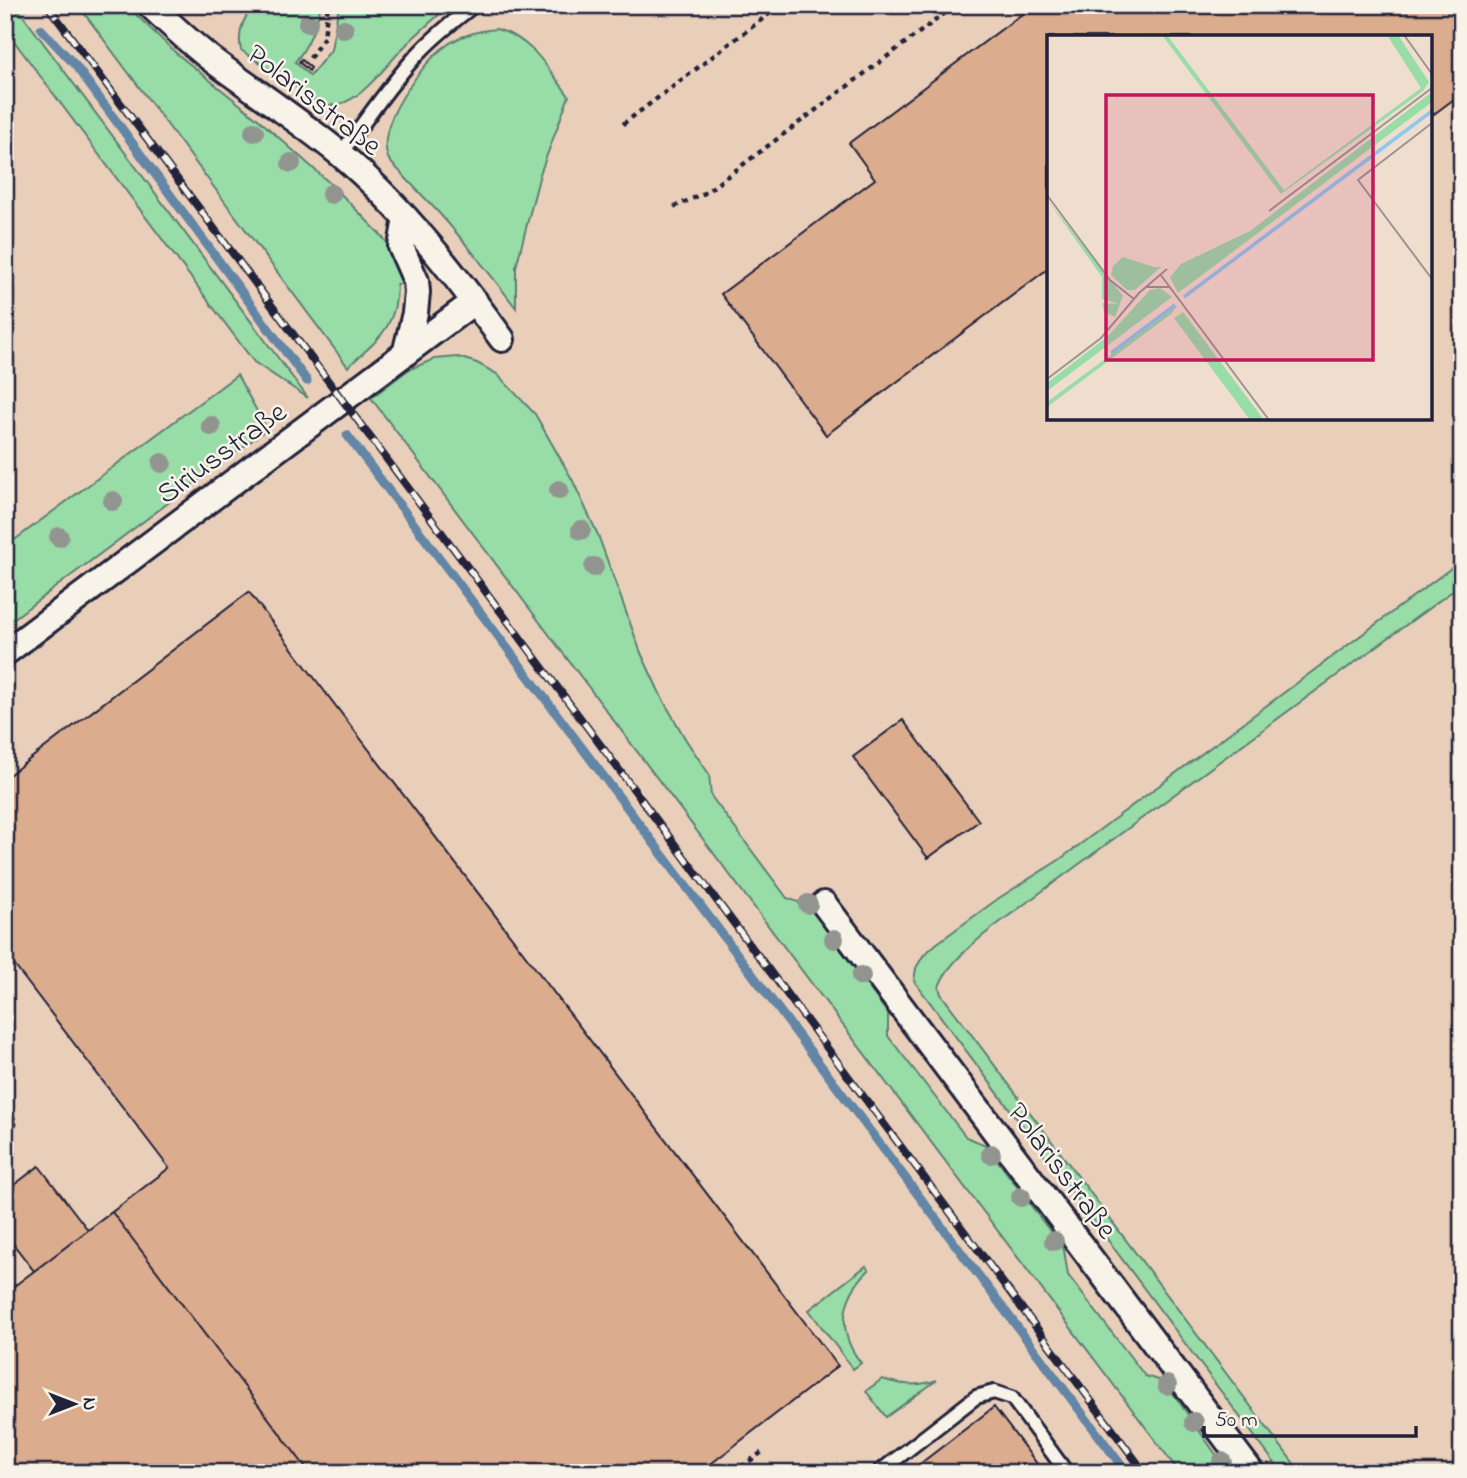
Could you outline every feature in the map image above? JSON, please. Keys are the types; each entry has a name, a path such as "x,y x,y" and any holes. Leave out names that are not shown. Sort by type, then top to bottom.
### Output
{"street":[{"name":"Polarisstraße","path":"150,5 213,61 291,115 340,154 383,194 475,301 502,338"},
{"path":"405,354 417,292 416,281 401,247 406,218"},
{"name":"Siriusstraße","path":"5,653 475,301"},
{"name":"Polarisstraße","path":"824,904 1252,1473"}],"lane":[{"path":"340,154 418,54 474,5"},
{"path":"878,1473 976,1397 994,1392 1012,1398 1067,1473"}],"path":[{"path":"310,58 324,37 328,5"},
{"path":"623,124 781,5"},
{"path":"674,207 705,193 956,5"},
{"path":"5,1108 17,1123 5,1132"},
{"path":"5,1178 12,1187"},
{"path":"733,1473 765,1450"}],"shaded area":[{"path":"5,5 1462,5 1462,1473 5,1473"}],"green space":[{"path":"5,5 15,5 308,398 254,362 5,29"},
{"path":"78,5 126,5 176,53 258,119 333,186 391,247 406,284 397,284 394,312 384,332 348,367"},
{"path":"254,5 321,5 311,35 295,62 310,76 331,50 339,5 450,5 406,45 358,95 334,105 317,102 241,50 242,26"},
{"path":"496,29 520,39 529,47 569,96 540,174 516,267 516,308 449,224 391,162 386,148 386,137 393,115 433,56 461,37"},
{"path":"458,357 497,374 535,414 572,479 598,535 641,653 662,698 709,774 711,796 787,898 809,906 888,1014 888,1036 966,1137 986,1145 1064,1250 1068,1275 1145,1376 1165,1382 1229,1473 1180,1473 371,398 408,370 434,359"},
{"path":"237,375 267,429 5,625 5,547"},
{"path":"1462,560 1462,584 1000,922 963,953 944,976 939,987 941,994 1301,1473 1282,1473 914,981 916,968 923,956 936,944 999,898 1059,860"},
{"path":"866,1266 869,1270 852,1292 845,1315 848,1339 861,1363 853,1369 809,1310"},
{"path":"882,1379 909,1384 937,1380 886,1417 866,1391"}],"building":[{"path":"1034,5 1462,5 1462,93 1432,116 1432,35 1047,35 1047,269 826,435 721,294 875,179 849,143"},
{"path":"301,59 311,68 309,71 299,62"},
{"path":"249,592 838,1366 699,1473 310,1473 112,1212 169,1168 5,953 5,778"},
{"path":"903,720 979,821 928,858 853,757"},
{"path":"39,1166 88,1230 34,1271 5,1233 5,1192"},
{"path":"112,1212 310,1473 5,1473 5,1293"},
{"path":"994,1407 1044,1473 908,1473"}],"waterway":[{"path":"41,29 75,65 307,381"},
{"path":"347,435 1127,1473"}],"railway":[{"path":"47,5 1145,1473"}]}
